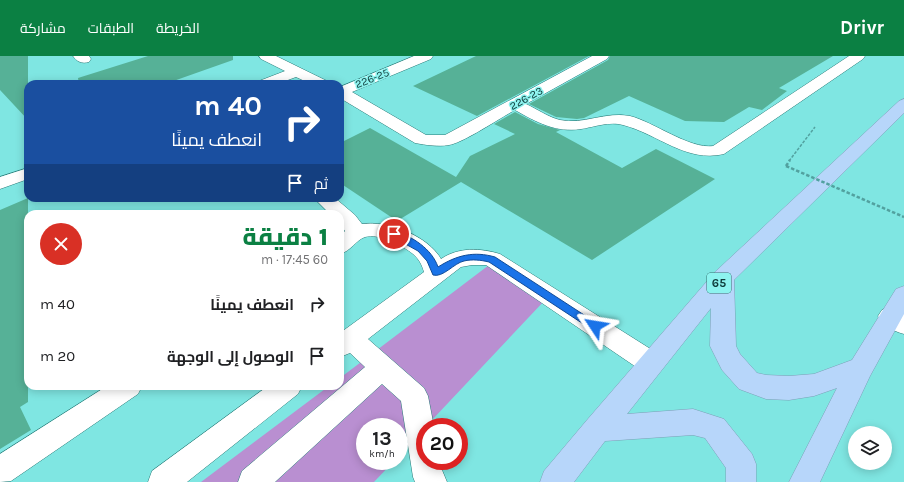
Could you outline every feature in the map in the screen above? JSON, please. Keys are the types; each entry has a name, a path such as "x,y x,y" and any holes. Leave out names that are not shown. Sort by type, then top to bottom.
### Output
{"highway":[{"name":"65","path":"555,482 596,429 723,278 904,104"},
{"path":"723,278 723,346 731,362 748,380 766,387 789,388 814,385 860,368"},
{"path":"804,482 860,368 899,312"},
{"path":"596,429 693,422 714,428 741,464 741,482"}],"street":[{"path":"266,56 313,80"},
{"name":"226-23","path":"344,94 421,139 434,141 449,140 602,56"},
{"path":"515,104 554,123 564,125 576,126 614,118 628,121 695,150 712,152 724,146 858,56"},
{"name":"226-25","path":"344,90 416,57"},
{"path":"275,80 296,72"},
{"path":"0,183 24,174"},
{"path":"328,202 337,210"},
{"path":"344,216 357,232"},
{"path":"344,243 357,232 373,229 394,234 421,249 431,260 436,273"},
{"path":"432,482 428,477 414,396 382,368 345,343 436,273 453,262 462,258 482,257 492,259 651,363"},
{"path":"253,482 382,368"},
{"path":"0,471 123,390"},
{"path":"163,482 284,390"}],"path":[{"path":"815,127 786,166 904,217"}],"shaded area":[{"path":"493,262 546,299 434,418 416,418 416,437 408,445 408,418 356,418 356,470 385,470 374,482 201,482 324,390 344,390 344,375"}],"building":[{"path":"0,56 28,56 28,80 24,80 24,116 0,90"},
{"path":"148,56 233,56 233,60 176,80 78,80 78,78"},
{"path":"476,56 589,56 477,116 413,86"},
{"path":"610,56 833,56 779,88 787,91 762,110 749,107 724,122 685,121 629,96 584,118 577,119 556,117 529,104 608,60"},
{"path":"515,112 538,124 560,130 556,132 622,168 656,149 715,179 592,260 461,182 397,221 344,186 344,141 370,128 456,177 470,156 515,134 494,124"},
{"path":"24,200 24,202 28,202 28,210 24,210 24,390 28,390 28,402 20,407 31,430 0,449 0,210"}],"route":[{"path":"394,234 421,249 431,260 436,273 462,258 472,256 492,259 595,326"}]}
